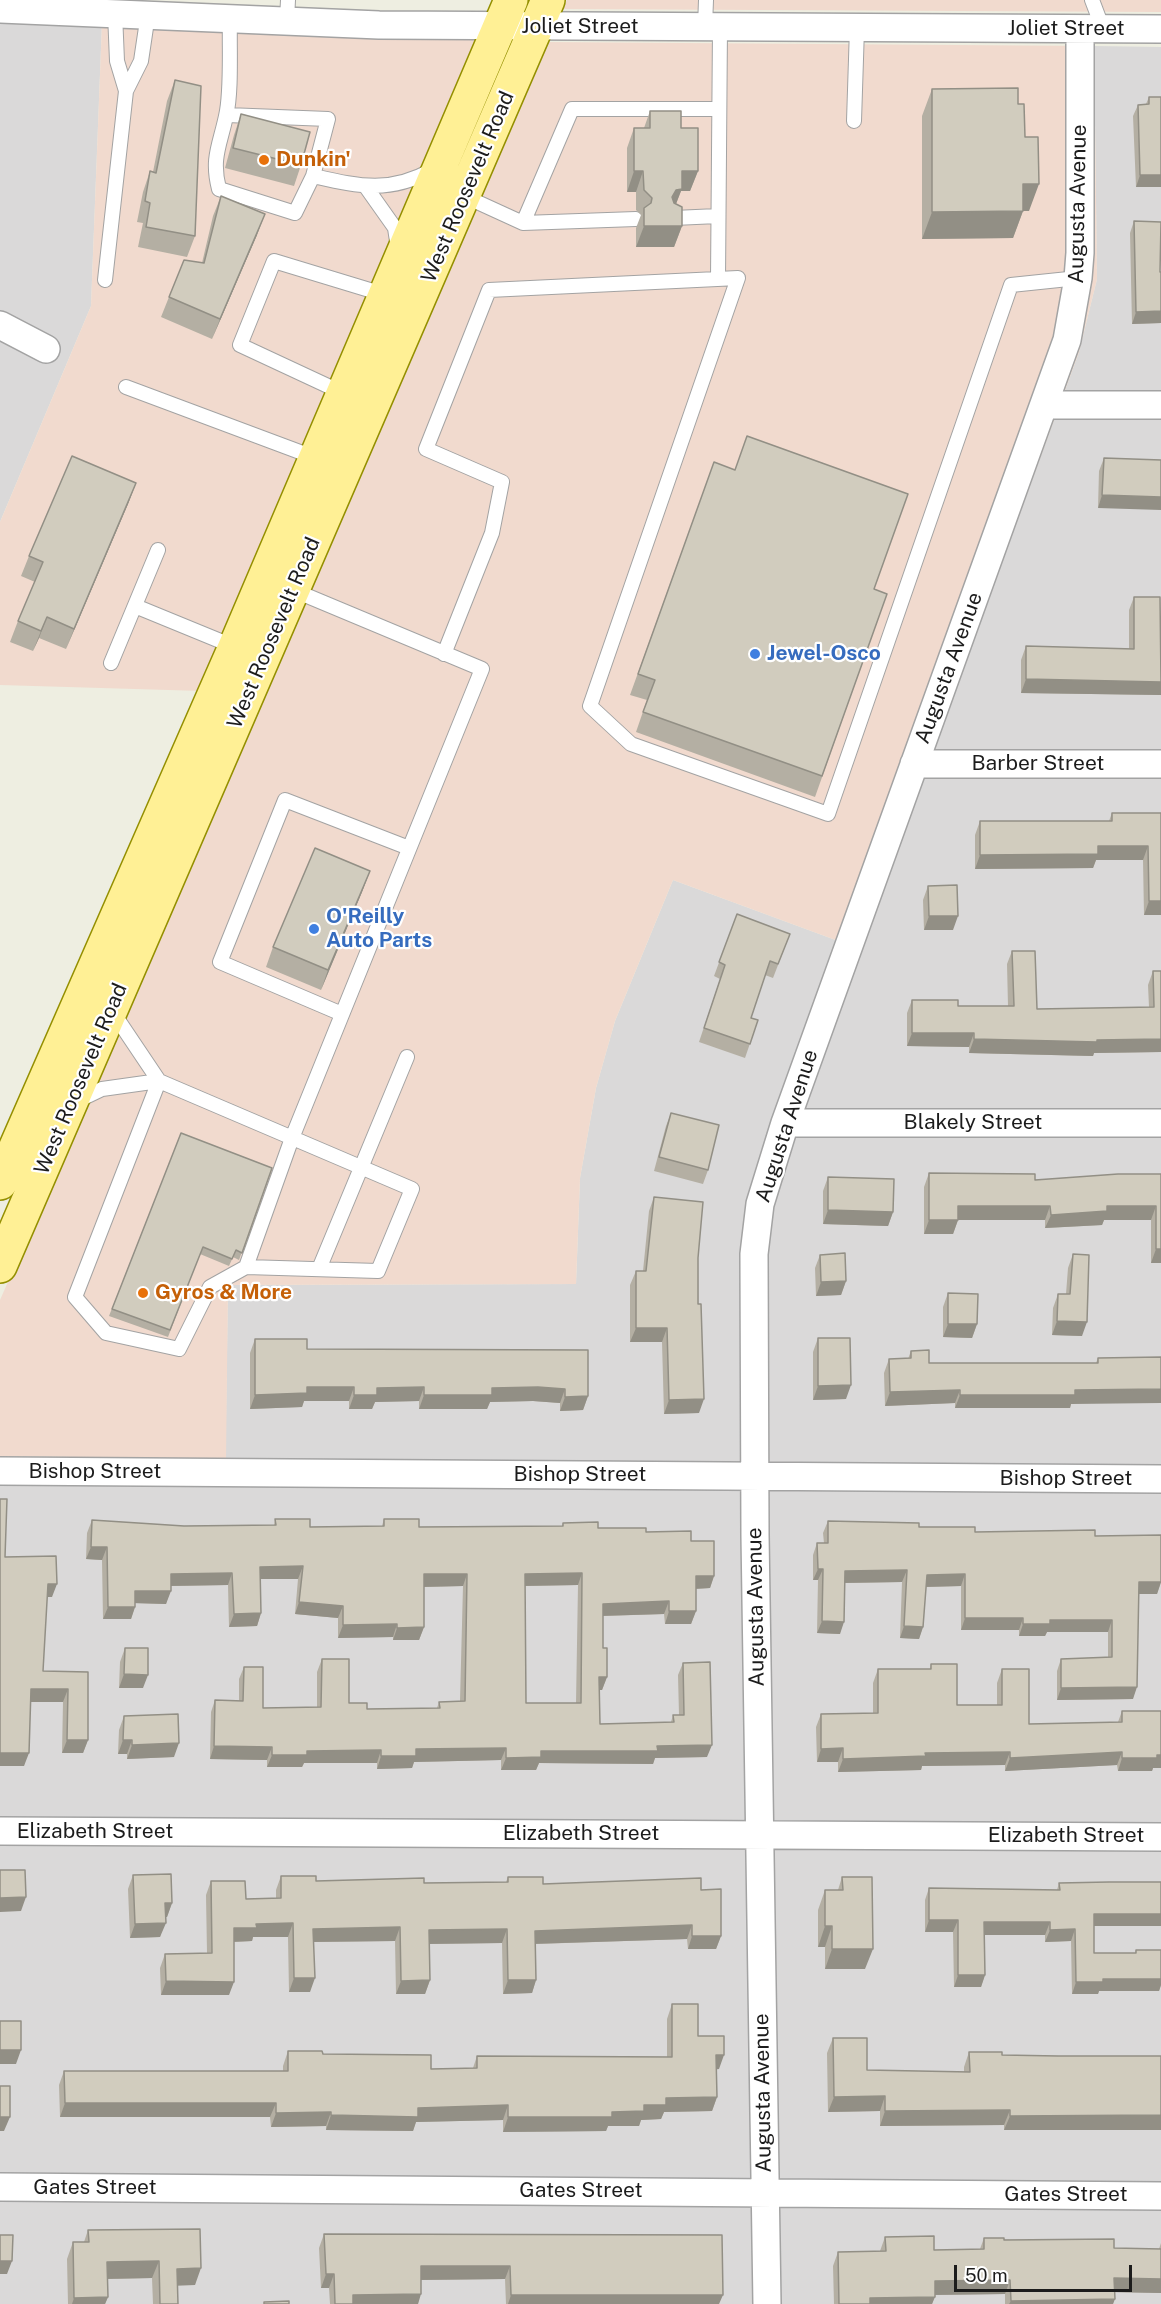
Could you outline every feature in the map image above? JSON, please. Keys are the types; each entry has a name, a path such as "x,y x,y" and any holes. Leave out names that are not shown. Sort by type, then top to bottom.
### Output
{"main road":[{"name":"West Roosevelt Road","path":"0,1183 235,646 506,13"},
{"name":"West Roosevelt Road","path":"0,1266 542,13"}],"street":[{"name":"Joliet Street","path":"0,9 148,14 287,10 542,13 712,27 1161,29"},
{"name":"Augusta Avenue","path":"767,2304 755,1476 754,1254 760,1204 785,1122 1045,405 1072,322 1078,278 1092,29"},
{"path":"0,325 46,348"},
{"path":"1045,405 1161,405"},
{"name":"Barber Street","path":"914,764 1161,764"},
{"name":"Blakely Street","path":"785,1122 1161,1123"},
{"name":"Bishop Street","path":"0,1471 1161,1479"},
{"name":"Elizabeth Street","path":"0,1832 1161,1837"},
{"name":"Gates Street","path":"0,2187 1161,2196"}],"lane":[{"path":"706,0 712,27 719,109 718,279"},
{"path":"1092,0 1092,29"},
{"path":"219,11 227,115 216,152 215,173 219,189 295,213 313,176 328,118 227,115"},
{"path":"115,13 117,61 126,91"},
{"path":"105,280 126,91 141,61 148,14"},
{"path":"854,122 857,28"},
{"path":"523,223 572,109 719,109"},
{"path":"313,176 366,188 422,176 442,165"},
{"path":"366,188 394,228 401,261"},
{"path":"464,196 523,223 636,219"},
{"path":"674,218 718,216"},
{"path":"344,393 240,345 274,261 386,295"},
{"path":"444,654 492,533 502,482 426,448 489,290 738,278 590,706 631,744 828,814 1011,285 1078,278"},
{"path":"126,387 316,458"},
{"path":"111,663 158,550"},
{"path":"246,1267 292,1138 482,669 293,590"},
{"path":"135,606 235,646"},
{"path":"342,1014 220,962 285,800 409,848"},
{"path":"111,1010 159,1081"},
{"path":"319,1269 407,1057"},
{"path":"70,1105 102,1089 159,1081 412,1189 378,1270 246,1267 210,1287 179,1349 106,1333 75,1298 159,1081"}],"shaded area":[{"path":"567,0 1161,0 1161,12 563,9"},
{"path":"0,22 102,23 91,306 0,522"},
{"path":"102,23 481,34 202,691 0,685 0,522 91,306"},
{"path":"544,42 1094,46 1097,279 1079,352 860,949 673,880 615,1021 596,1088 580,1178 576,1284 228,1285 226,1459 0,1456 0,1300 255,718"},
{"path":"1094,46 1161,47 1161,2304 0,2304 0,1483 225,1483 228,1285 576,1284 580,1178 596,1088 615,1021 673,880 860,949 1079,352 1097,279"}],"building":[{"path":"175,80 201,86 195,236 146,227 150,203 145,201 150,171 156,173"},
{"path":"1018,88 1018,104 1024,104 1025,137 1038,137 1039,184 1023,184 1023,211 932,212 932,89"},
{"path":"1149,97 1161,97 1161,175 1140,175 1138,105 1149,104"},
{"path":"650,111 681,111 681,128 698,128 698,171 682,171 682,189 676,190 672,197 674,203 682,207 682,226 644,226 644,208 651,203 652,198 644,190 643,171 634,171 634,128 650,128"},
{"path":"241,114 310,132 301,165 233,148"},
{"path":"221,196 265,214 220,319 169,297 184,260 204,263"},
{"path":"1134,221 1161,222 1161,311 1136,312"},
{"name":"Jewel-Osco","path":"747,436 908,494 874,589 887,594 822,776 643,712 655,680 638,674 714,462 735,470"},
{"path":"72,456 136,483 74,629 47,617 41,631 18,621 43,562 29,556"},
{"path":"1104,458 1161,460 1161,497 1102,495"},
{"path":"1134,597 1160,597 1161,682 1026,679 1026,646 1134,649"},
{"path":"1112,813 1161,813 1161,901 1149,901 1148,846 1098,846 1098,854 980,855 980,821 1112,821"},
{"name":"O'Reilly Auto Parts","path":"315,848 370,871 328,970 273,947"},
{"path":"957,885 958,916 929,916 928,886"},
{"path":"737,914 790,934 778,964 770,961 751,1018 758,1020 750,1044 704,1028 725,965 719,962"},
{"path":"1012,951 1035,951 1037,1009 1154,1007 1153,971 1161,971 1161,1039 1097,1040 1097,1042 974,1039 974,1033 912,1033 912,1000 958,1000 958,1006 1014,1006"},
{"path":"671,1113 719,1125 708,1170 659,1157"},
{"path":"181,1133 272,1168 242,1253 236,1250 232,1259 203,1247 170,1330 112,1309"},
{"path":"929,1173 1035,1174 1035,1180 1118,1174 1161,1174 1161,1249 1156,1249 1156,1206 1107,1206 1107,1211 1051,1215 1050,1206 958,1206 958,1220 929,1220"},
{"path":"828,1177 894,1179 893,1212 828,1210"},
{"path":"654,1197 703,1202 698,1258 698,1304 701,1304 704,1399 669,1400 667,1328 636,1328 636,1271 646,1271"},
{"path":"845,1253 846,1281 821,1282 820,1255"},
{"path":"1073,1254 1089,1255 1087,1322 1057,1321 1058,1294 1070,1294"},
{"path":"948,1293 978,1294 977,1324 948,1324"},
{"path":"818,1338 850,1338 851,1385 818,1386"},
{"path":"255,1339 307,1339 307,1349 588,1350 588,1396 565,1397 565,1389 538,1387 492,1388 492,1395 424,1395 424,1387 377,1388 377,1395 354,1395 354,1387 307,1387 307,1393 255,1395"},
{"path":"929,1350 929,1363 1098,1363 1098,1358 1161,1357 1161,1389 1075,1390 1075,1395 960,1395 960,1390 890,1392 889,1359 911,1358 911,1351"},
{"path":"0,1499 7,1499 5,1557 56,1556 57,1584 48,1584 43,1671 88,1672 88,1740 67,1740 68,1689 31,1689 29,1753 0,1753"},
{"path":"275,1519 310,1519 310,1527 384,1526 384,1519 419,1519 419,1527 563,1526 563,1523 598,1522 598,1528 646,1528 646,1532 691,1531 691,1541 714,1541 714,1576 696,1576 696,1611 669,1611 669,1601 603,1604 603,1648 607,1648 607,1677 599,1677 600,1724 674,1722 673,1715 684,1715 683,1663 710,1662 712,1745 657,1746 658,1751 541,1751 541,1757 506,1758 506,1748 416,1749 416,1756 381,1756 381,1750 307,1751 307,1755 272,1755 272,1747 214,1746 215,1700 243,1701 244,1667 263,1667 263,1708 321,1707 322,1659 349,1659 349,1703 367,1703 367,1709 440,1708 439,1702 465,1701 467,1574 424,1574 424,1627 397,1628 397,1624 343,1625 343,1606 299,1602 303,1566 260,1567 261,1613 234,1614 232,1573 171,1574 171,1591 135,1591 135,1607 108,1607 107,1547 91,1547 92,1520 184,1526 276,1525","holes":["582,1573 581,1703 526,1703 525,1574"]},
{"path":"828,1521 919,1523 919,1527 975,1527 975,1532 1095,1530 1095,1536 1161,1535 1161,1582 1139,1582 1137,1687 1061,1688 1061,1659 1112,1657 1112,1620 1050,1620 1050,1624 1023,1624 1023,1618 965,1618 965,1574 927,1575 923,1627 904,1626 907,1570 845,1571 844,1622 822,1621 823,1569 818,1569 817,1543 828,1543"},
{"path":"125,1648 148,1648 148,1675 124,1674"},
{"path":"931,1664 957,1664 957,1705 1002,1705 1002,1669 1029,1669 1029,1724 1122,1722 1122,1711 1161,1711 1161,1755 1157,1755 1157,1758 1122,1758 1122,1752 1010,1758 1010,1752 925,1753 926,1756 843,1759 843,1748 821,1749 821,1714 878,1713 878,1669 931,1669"},
{"path":"178,1714 179,1743 132,1745 132,1740 123,1740 124,1716"},
{"path":"0,1870 25,1870 26,1897 0,1898"},
{"path":"171,1874 172,1903 165,1903 166,1923 135,1924 133,1875"},
{"path":"281,1876 316,1876 316,1881 424,1878 424,1883 508,1882 508,1877 543,1877 543,1884 701,1878 701,1890 721,1889 721,1936 692,1936 692,1925 535,1931 536,1980 508,1980 507,1929 429,1930 430,1980 401,1981 400,1927 313,1929 315,1978 294,1978 293,1923 256,1924 257,1928 234,1928 234,1982 166,1981 165,1954 212,1953 211,1881 245,1881 246,1899 281,1898"},
{"path":"842,1877 872,1877 873,1949 832,1949 832,1926 825,1926 825,1890 843,1890"},
{"path":"1161,1882 1161,1914 1094,1914 1094,1953 1136,1953 1136,1950 1161,1950 1161,1979 1103,1979 1103,1982 1076,1982 1075,1929 1050,1930 1050,1922 984,1922 985,1975 958,1975 958,1920 929,1920 929,1888 1060,1890 1059,1883"},
{"path":"672,2004 698,2004 698,2036 724,2036 724,2055 716,2055 717,2097 666,2098 666,2105 644,2105 644,2111 612,2112 612,2117 508,2117 508,2105 418,2108 418,2117 331,2115 331,2112 276,2113 276,2103 65,2103 64,2071 288,2071 288,2051 322,2051 323,2054 431,2055 431,2069 477,2068 477,2056 672,2057"},
{"path":"0,2021 21,2021 21,2050 0,2050"},
{"path":"833,2038 867,2038 867,2070 970,2072 969,2052 1002,2052 1002,2055 1161,2056 1161,2115 1010,2116 1010,2110 885,2111 885,2096 834,2097"},
{"path":"0,2086 10,2086 10,2117 0,2117"},
{"path":"200,2229 201,2268 177,2269 178,2304 160,2304 159,2261 107,2262 108,2297 74,2298 73,2242 89,2242 88,2230"},
{"path":"324,2234 722,2235 723,2295 511,2295 510,2266 421,2266 421,2294 353,2295 353,2304 335,2304 334,2274 326,2274"},
{"path":"0,2235 13,2235 12,2261 0,2261"},
{"path":"934,2236 934,2250 984,2249 984,2238 1004,2238 1004,2240 1114,2239 1114,2248 1161,2249 1161,2279 1114,2278 1115,2299 1011,2301 1010,2280 935,2281 935,2297 870,2298 870,2304 839,2304 838,2252 886,2251 885,2237"},
{"path":"289,2301 289,2304 264,2304 264,2302"}],"place":[{"name":"Dunkin'","path":"264,160"},
{"name":"Jewel-Osco","path":"755,654"},
{"name":"O'Reilly Auto Parts","path":"314,929"},
{"name":"Gyros & More","path":"143,1293"}]}
